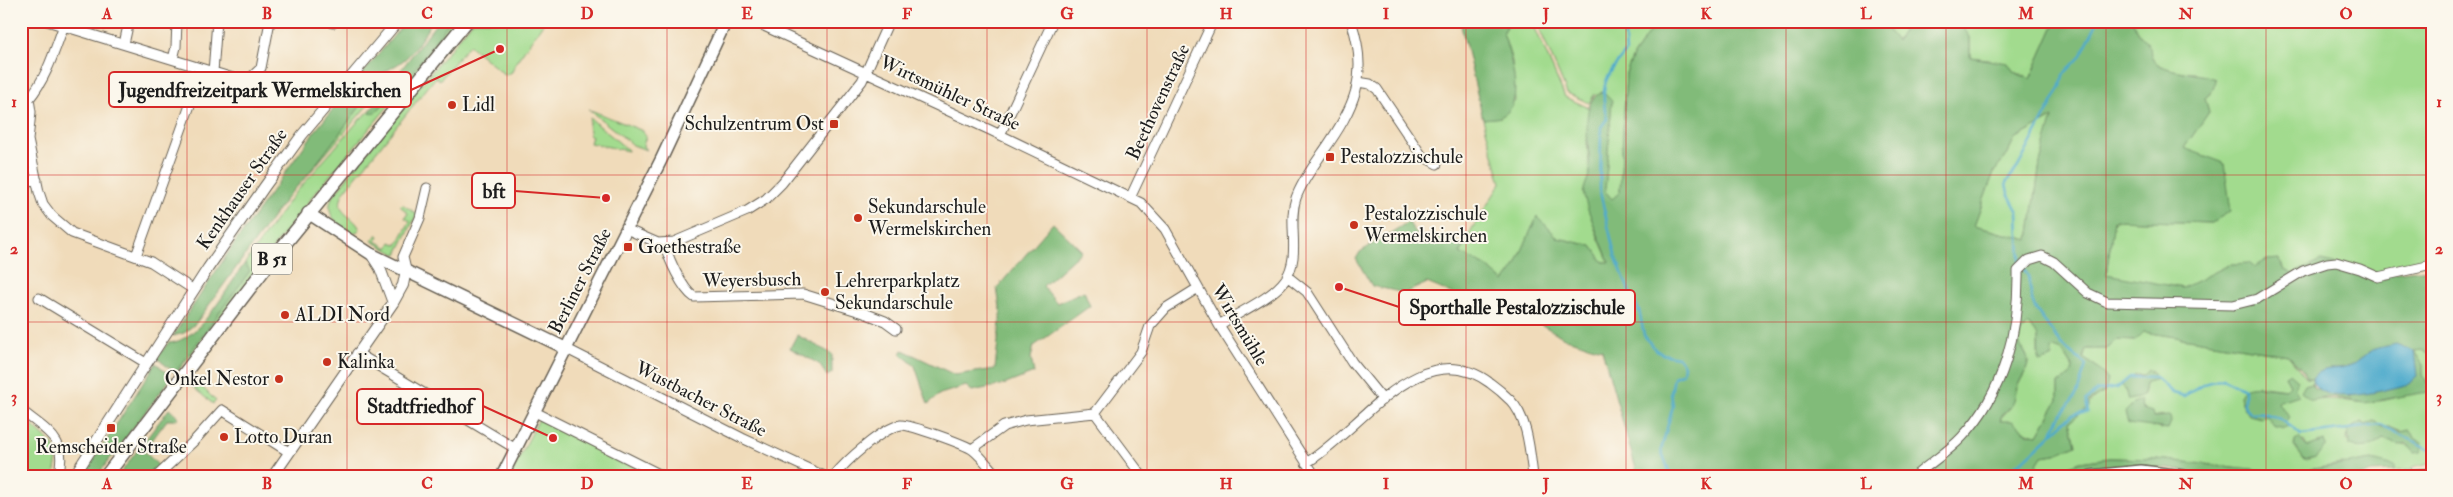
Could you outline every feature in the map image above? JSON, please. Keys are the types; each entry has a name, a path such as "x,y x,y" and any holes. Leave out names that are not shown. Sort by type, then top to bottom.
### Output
{"main road":[{"name":"B 51","path":"106,476 308,213 467,21"},
{"name":"Berliner Straße","path":"502,476 626,229 726,21"},
{"path":"308,213 371,254 565,348"},
{"path":"2091,476 2142,471 2183,476"}],"street":[{"path":"47,21 246,82 261,68 270,21"},
{"path":"124,44 129,21"},
{"path":"173,59 176,47 177,21"},
{"path":"213,72 217,21"},
{"name":"Kenkhauser Straße","path":"74,476 194,290 302,135 398,21"},
{"name":"Wirtsmühler Straße","path":"754,21 1131,196"},
{"path":"626,229 665,244 699,233 747,211 766,199 782,183 862,81 890,21"},
{"path":"1000,134 1053,21"},
{"name":"Beethovenstraße","path":"1131,196 1214,21"},
{"path":"1219,325 1270,293 1287,276 1293,256 1292,213 1296,198 1308,174 1347,117 1358,82 1359,52 1351,21"},
{"path":"29,99 41,84 48,70 64,25"},
{"path":"136,256 203,69"},
{"path":"1358,82 1370,84 1377,89 1422,156 1437,164"},
{"path":"21,90 29,99 31,112 28,140 43,204 60,226 72,233 151,262 194,290"},
{"path":"21,181 37,180"},
{"path":"273,476 392,303 403,284 406,270 403,257 420,218 427,188"},
{"name":"Wirtsmühle","path":"1131,196 1146,207 1162,224 1219,325 1315,476"},
{"name":"Weyersbusch","path":"665,244 667,254 685,287 694,297 803,294 864,313 885,321 896,329"},
{"path":"371,254 382,274 392,303"},
{"path":"1914,476 1961,438 1982,413 2006,363 2018,302 2018,271 2029,260 2042,256 2054,262 2088,293 2106,302 2233,305 2257,299 2303,271 2327,263 2336,262 2378,277 2432,264"},
{"path":"1287,276 1307,292 1352,362 1383,400"},
{"path":"972,449 1004,426 1026,420 1095,414 1141,352 1150,326 1166,308 1198,288"},
{"path":"39,298 146,363"},
{"name":"Wustbacher Straße","path":"565,348 742,438 824,476"},
{"path":"357,353 516,448"},
{"path":"1306,463 1408,381 1438,370 1464,371 1480,376 1511,400 1522,421 1534,476"},
{"path":"21,410 57,442 61,450 62,460 58,476"},
{"path":"157,476 194,441 222,410 288,452"},
{"path":"533,411 663,476"},
{"path":"1095,414 1142,476"},
{"path":"834,476 863,449 884,433 901,425 919,428 972,449 997,476"},
{"path":"2384,476 2432,473"}],"green space":[{"path":"406,21 433,21 409,55 399,64 380,75 370,85 366,99 306,177 288,196 196,323 184,333 173,336 234,244 315,131"},
{"path":"438,21 450,21 405,82 375,113 369,112"},
{"path":"450,21 460,21 312,197 176,374 179,366 250,271 245,263 291,198 361,118 369,112 375,113 405,82"},
{"path":"473,21 545,21 516,62 512,72 505,75 469,45 440,80 436,77 343,193 341,206 343,211 354,221 360,230 354,233 343,227 331,215 330,204 332,197"},
{"path":"1460,21 1524,21 1506,26 1503,33 1512,65 1515,90 1514,101 1509,110 1500,117 1483,119"},
{"path":"1524,21 1532,21 1565,97 1589,108 1587,142 1590,173 1583,193 1596,232 1609,262 1603,262 1592,246 1558,238 1537,217 1515,267 1504,282 1486,266 1460,253 1473,227 1501,183 1483,119 1501,117 1515,101 1512,61 1503,33 1506,26"},
{"path":"1536,21 1621,21 1628,29 1632,21 1657,21 1634,54 1626,73 1620,193 1612,200 1605,191 1612,101 1603,92 1594,95 1589,103 1567,93"},
{"path":"1657,21 1880,21 1897,41 1909,21 1958,21 1970,37 1970,57 2008,63 2014,72 2030,79 2056,21 2133,21 2138,33 2150,47 2151,57 2156,63 2163,67 2215,79 2213,89 2205,98 2209,112 2184,148 2224,163 2231,211 2211,223 2114,220 2106,274 2183,288 2231,264 2249,263 2254,267 2267,260 2280,259 2283,269 2292,274 2321,261 2377,274 2432,269 2432,357 2423,350 2414,351 2423,365 2423,375 2429,386 2427,392 2364,403 2332,397 2311,400 2301,392 2305,385 2312,383 2314,388 2351,397 2371,351 2352,365 2323,370 2312,378 2307,378 2304,372 2288,355 2144,332 2135,341 2116,340 2107,349 2086,349 2083,358 2097,367 2108,380 2105,392 2089,401 2089,408 2070,421 2076,445 2055,454 2042,456 2037,464 2044,476 1638,476 1602,349 1566,339 1503,302 1482,306 1427,283 1405,293 1372,286 1356,259 1360,252 1408,222 1421,239 1448,237 1463,245 1460,253 1486,266 1504,282 1515,267 1537,216 1558,238 1592,246 1603,262 1609,262 1586,205 1584,193 1590,165 1587,116 1590,105 1595,97 1603,92 1612,101 1605,191 1612,199 1620,192 1626,73 1634,54","holes":["2053,117 2040,163 2029,240 1974,226 1994,172 2006,157 2015,139","2029,324 2038,337 2039,362 2052,358 2051,350 2054,348 2062,351 2073,368 2071,376 2058,383 2058,400 2038,435 2029,434 2012,421 2000,421 2003,414 2013,403 2016,390 2027,367 2027,357 2018,343 2021,332"]},
{"path":"1880,21 1909,21 1897,41"},
{"path":"1958,21 2056,21 2030,79 1989,59 1970,57 1970,37"},
{"path":"2133,21 2432,21 2432,262 2377,274 2292,274 2283,269 2282,263 2254,268 2231,264 2184,288 2106,275 2114,220 2211,223 2184,148 2209,112 2205,98 2212,92 2213,88 2195,73 2171,70 2154,61"},
{"path":"382,85 384,86 306,177 366,99 366,91 373,95"},
{"path":"588,109 643,131 646,136 643,146 646,150 633,145"},
{"path":"2054,117 2040,163 2029,240 1974,226 1994,172 2006,157 2015,139"},
{"path":"590,118 628,151 590,143 592,136 589,135 590,130 588,128"},
{"path":"402,204 417,214 397,254 395,254 372,241 377,234 379,236 376,241 388,248 391,242 397,245 410,221 405,218 408,213 400,206"},
{"path":"1053,223 1082,251 1043,286 1057,303 1084,291 1090,306 1034,346 1031,358 1034,373 1006,384 972,391 966,386 940,394 928,404 915,366 901,354 903,350 955,375 995,369 1001,314 997,288"},
{"path":"245,263 250,271 175,373 157,358 168,343 180,341 202,324"},
{"path":"2029,324 2038,337 2038,359 2052,358 2051,350 2054,347 2062,351 2073,368 2071,376 2058,383 2058,400 2038,435 2032,434 2012,423 2000,422 2002,416 2012,406 2016,390 2028,366 2027,356 2018,343 2021,332"},
{"path":"2144,332 2288,355 2306,378 2312,378 2312,383 2305,385 2319,400 2331,399 2359,402 2390,399 2429,386 2423,375 2423,365 2414,351 2423,350 2432,357 2432,462 2413,467 2413,470 2395,471 2341,464 2290,473 2156,459 2109,458 2080,462 2044,476 2037,464 2042,456 2055,454 2076,445 2070,421 2080,414 2095,398 2105,392 2097,367 2083,358 2086,349 2107,349 2116,340 2135,341","holes":["2151,371 2153,374 2145,384 2143,395 2128,400 2125,389 2134,375 2144,375","2285,376 2294,388 2277,402 2288,414 2287,420 2271,419 2267,416 2257,385 2286,389 2290,385","2140,401 2142,409 2152,417 2162,415 2171,422 2162,429 2137,424 2133,404","2362,422 2373,427 2397,429 2416,439 2411,447 2383,439 2378,443 2347,441 2348,430","2304,441 2307,447 2311,447 2319,442 2326,445 2314,457 2304,460 2294,445"]},
{"path":"797,335 832,354 832,373 827,376 819,364 790,348"},
{"path":"156,363 172,377 97,476 83,476"},
{"path":"2148,370 2156,377 2155,380 2145,384 2143,395 2128,400 2125,389 2122,386 2124,382 2131,377 2143,375"},
{"path":"2290,373 2298,380 2295,388 2298,395 2277,402 2290,417 2287,421 2288,427 2285,429 2275,427 2267,416 2261,418 2249,415 2242,403 2240,394 2243,389 2258,387 2286,389 2290,385 2285,376"},
{"path":"192,377 216,401 213,404 188,383"},
{"path":"2140,401 2142,409 2152,412 2153,417 2170,416 2171,422 2168,429 2128,424 2125,412 2133,404"},
{"path":"169,409 179,417 175,420 167,420 144,451 159,466 147,476 118,476"},
{"path":"21,415 52,444 58,454 54,476 21,476"},
{"path":"539,419 653,476 510,476"},
{"path":"2373,421 2377,422 2382,428 2392,427 2401,432 2409,430 2416,439 2422,442 2423,448 2421,452 2415,453 2407,444 2397,445 2383,439 2367,447 2349,446 2348,430 2362,422 2366,425"},
{"path":"2299,438 2307,447 2324,441 2326,445 2316,457 2304,460 2294,445 2295,440"},
{"path":"2109,458 2156,459 2290,473 2372,460 2395,466 2395,471 2371,472 2362,476 2222,476 2161,468 2128,467 2072,476 2046,476 2080,462"}],"water":[{"path":"2396,344 2414,351 2417,376 2410,384 2371,393 2340,396 2327,394 2317,388 2312,378 2323,370 2354,363 2375,349"}],"waterway":[{"path":"1624,21 1626,52 1613,68 1604,90 1607,119 1601,127 1600,192 1615,255 1639,310 1644,335 1652,346 1662,354 1678,357 1684,365 1683,373 1674,377 1671,393 1673,406 1661,450 1671,476"},
{"path":"2051,433 2063,412 2077,394 2086,365 2062,345 2036,310 2032,300 2028,276 2020,263 2018,212 2008,193 2006,183 2018,167 2061,86 2063,75 2080,57 2098,21"},
{"path":"2000,476 2026,458 2072,415 2088,412 2086,400 2097,391 2117,388 2130,377 2156,378 2173,393 2184,396 2204,384 2223,379 2244,389 2244,405 2251,413 2271,415 2301,435 2381,425 2432,450"}],"place":[{"name":"Jugendfreizeitpark Wermelskirchen","path":"500,49"},
{"name":"Lidl","path":"452,105"},
{"name":"Schulzentrum Ost","path":"834,124"},
{"name":"Pestalozzischule","path":"1330,157"},
{"name":"bft","path":"606,198"},
{"name":"Sekundarschule Wermelskirchen","path":"858,218"},
{"name":"Pestalozzischule Wermelskirchen","path":"1354,225"},
{"name":"Goethestraße","path":"628,247"},
{"name":"Sporthalle Pestalozzischule","path":"1339,287"},
{"name":"Lehrerparkplatz Sekundarschule","path":"825,292"},
{"name":"ALDI Nord","path":"285,315"},
{"name":"Kalinka","path":"327,362"},
{"name":"Onkel Nestor","path":"279,379"},
{"name":"Remscheider Straße","path":"111,428"},
{"name":"Lotto Duran","path":"224,437"},
{"name":"Stadtfriedhof","path":"553,438"}]}
